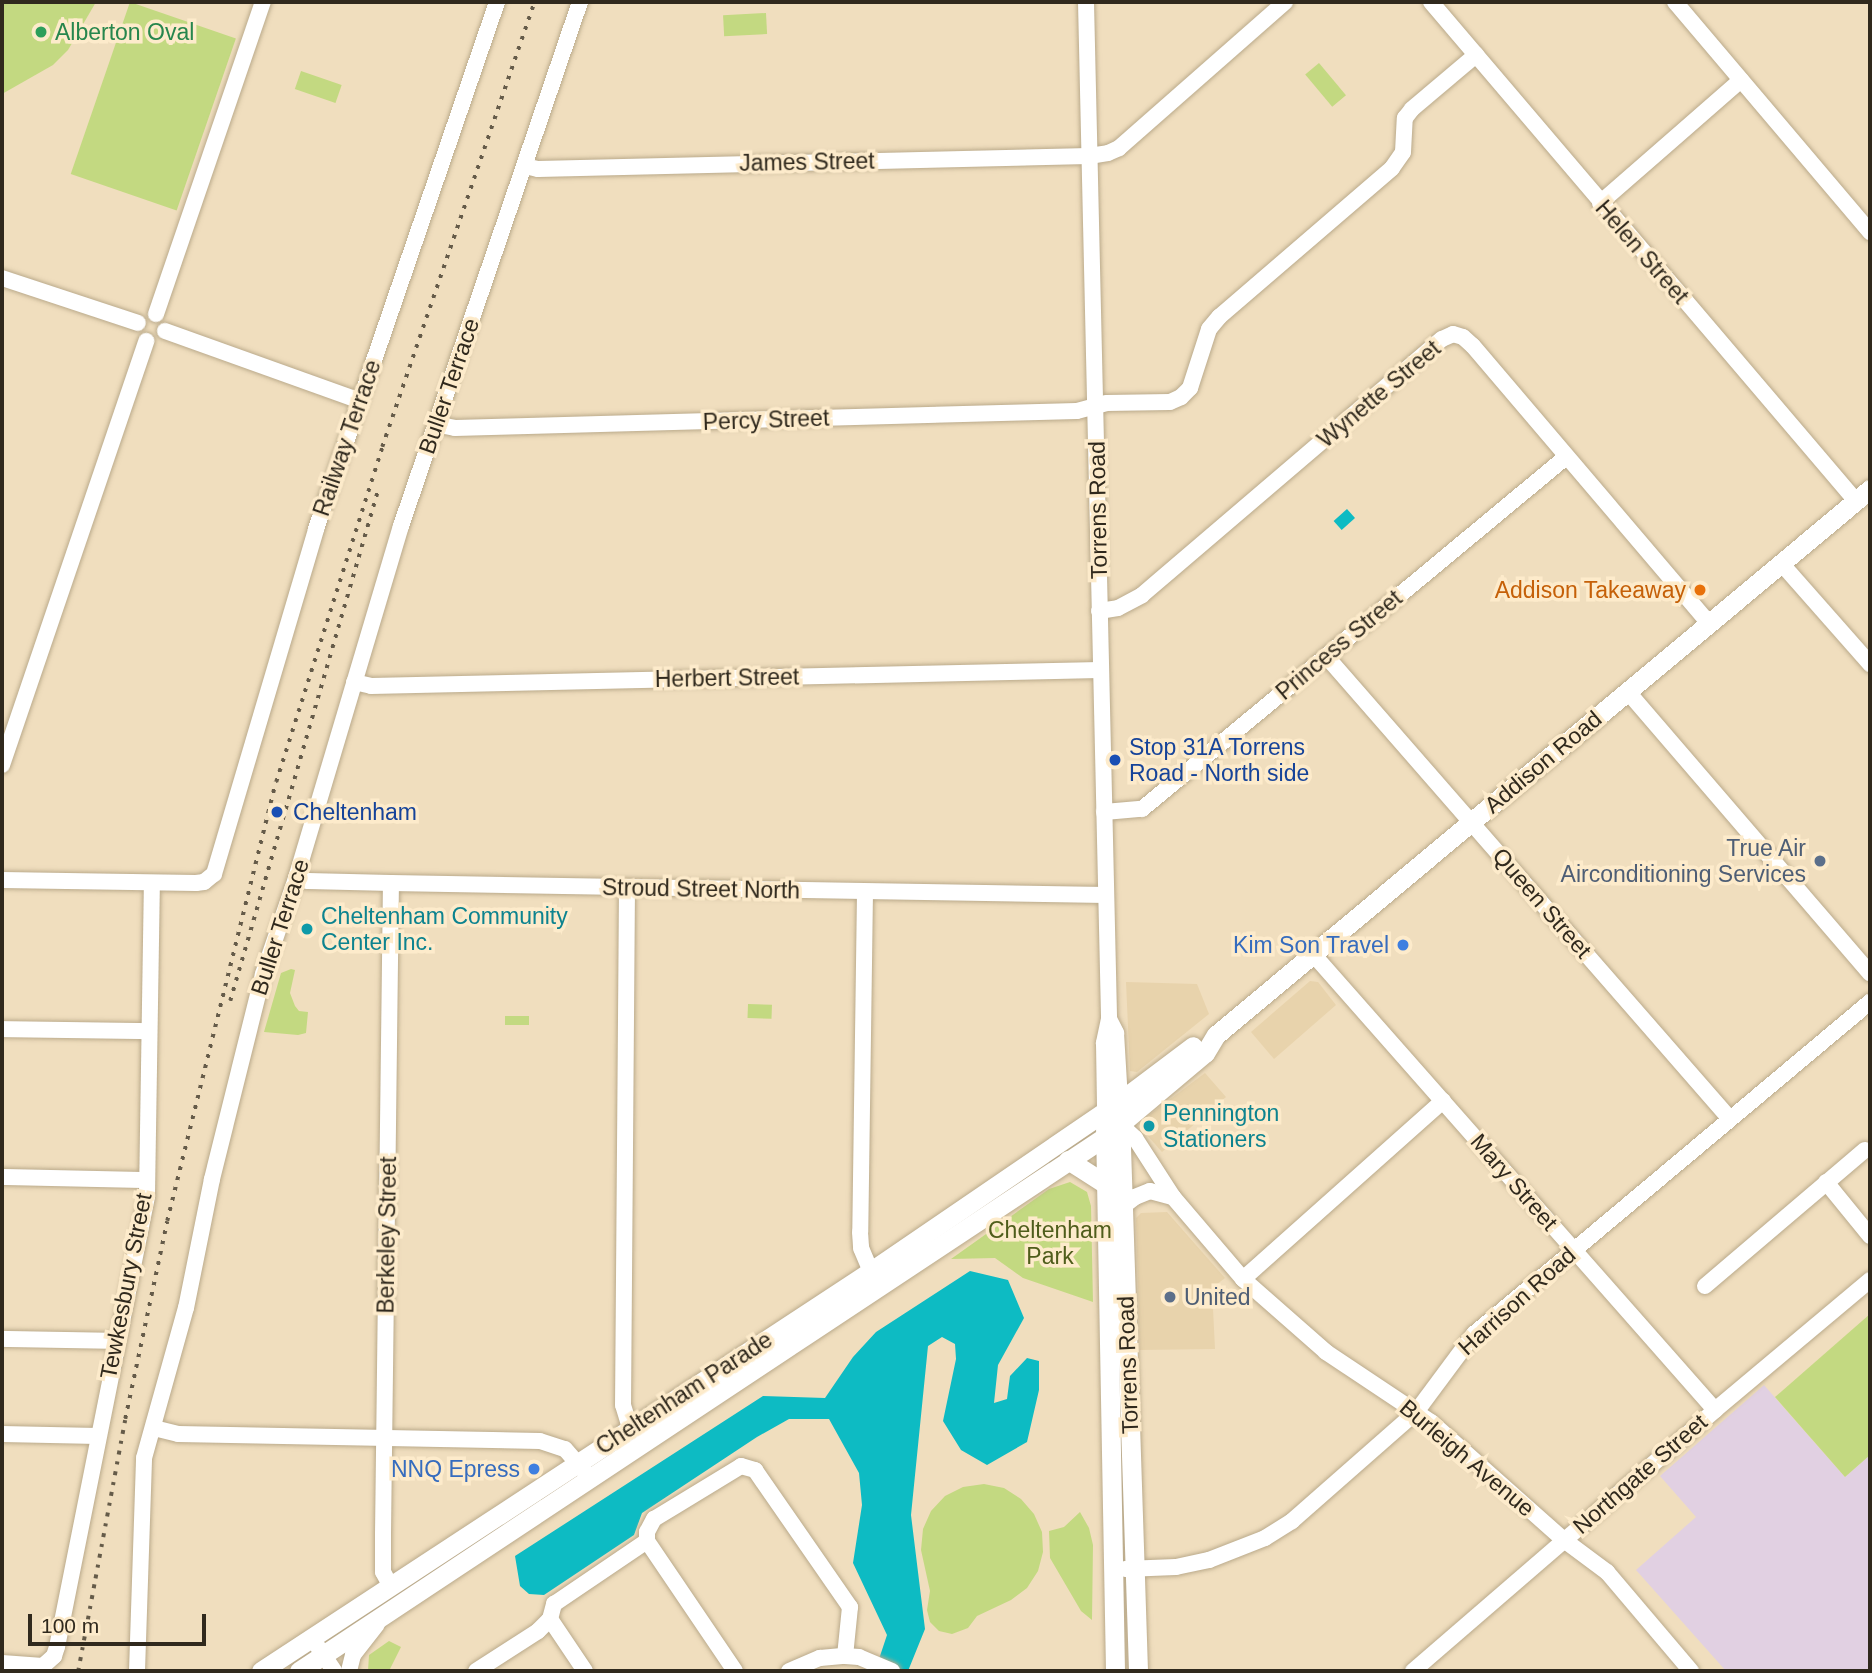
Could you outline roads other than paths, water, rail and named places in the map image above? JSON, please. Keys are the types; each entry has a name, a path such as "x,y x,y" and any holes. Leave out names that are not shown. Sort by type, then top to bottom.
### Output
{"main road":[{"name":"Addison Road","path":"1113,1105 1198,1043 1216,1035 1863,495"},
{"name":"Addison Road","path":"1113,1130 1205,1053 1216,1035"},
{"name":"Cheltenham Parade","path":"261,1671 871,1270 1113,1105"},
{"name":"Torrens Road","path":"1113,1105 1121,1208 1138,1671"},
{"name":"Cheltenham Parade","path":"302,1671 331,1658 389,1612 1113,1130"},
{"name":"Torrens Road","path":"1113,1130 1107,1185 1115,1671"},
{"path":"1068,1160 1107,1185"},
{"path":"1110,1459 1122,1463 1127,1461 1131,1452"}],"street":[{"path":"156,314 263,2"},
{"name":"Railway Terrace","path":"152,884 196,883 210,878 234,808 310,549 497,2"},
{"name":"Buller Terrace","path":"137,1671 144,1458 186,1308 212,1179 263,974 296,878 435,424 580,2"},
{"name":"Torrens Road","path":"1086,2 1109,1019 1104,1043 1113,1105"},
{"name":"James Street","path":"525,166 538,169 1089,156 1119,148 1285,2"},
{"name":"Helen Street","path":"1431,2 1600,203 1863,495"},
{"path":"1675,2 1870,232"},
{"name":"Percy Street","path":"435,424 469,428 1077,411 1106,403 1170,402 1181,397 1189,388 1209,329 1219,317 1392,168 1403,152 1405,118 1476,55"},
{"path":"1600,203 1741,80"},
{"path":"2,278 138,323"},
{"path":"156,314 163,319 165,331 156,341 146,341 137,332 138,323 143,316 156,314"},
{"path":"165,331 360,401"},
{"name":"Wynette Street","path":"1100,611 1118,608 1142,595 1442,339 1453,334 1463,337 1473,346 1709,623"},
{"path":"2,765 146,341"},
{"name":"Princess Street","path":"1104,812 1142,809 1566,457"},
{"path":"1782,563 1870,664"},
{"name":"Queen Street","path":"1326,656 1730,1119"},
{"name":"Herbert Street","path":"354,682 371,686 1100,670"},
{"path":"1628,692 1870,973"},
{"name":"Stroud Street North","path":"296,878 308,881 391,883 1106,895"},
{"path":"2,880 152,884"},
{"name":"Berkeley Street","path":"390,1585 383,1572 391,883"},
{"name":"Tewkesbury Street","path":"36,1668 49,1663 57,1647 146,1195 152,884"},
{"path":"627,887 623,1405 630,1428"},
{"path":"865,892 860,1232 861,1248 871,1270"},
{"name":"Mary Street","path":"1313,954 1715,1410"},
{"name":"Harrison Road","path":"1112,1570 1176,1567 1209,1560 1265,1538 1292,1521 1324,1496 1416,1412 1474,1334 1870,1002"},
{"path":"2,1029 148,1031"},
{"path":"1243,1279 1443,1101"},
{"name":"Burleigh Avenue","path":"1113,1130 1135,1138 1172,1197 1243,1279 1326,1352 1416,1412 1564,1540 1607,1572 1691,1671"},
{"path":"1705,1286 1864,1150"},
{"path":"2,1177 146,1180"},
{"path":"1826,1182 1870,1236"},
{"path":"1121,1208 1135,1197 1150,1191 1172,1197"},
{"name":"Northgate Street","path":"1413,1671 1870,1280"},
{"path":"2,1339 116,1341"},
{"path":"154,1428 178,1434 552,1442 565,1448 590,1480"},
{"path":"2,1434 97,1436"},
{"path":"476,1671 538,1631 550,1619 554,1604 560,1597 647,1541 654,1520 741,1465 755,1470 850,1607 845,1656"},
{"path":"647,1541 735,1671"},
{"path":"317,1632 331,1658 349,1671 352,1655 389,1612"},
{"path":"550,1619 585,1671"},
{"path":"789,1671 820,1658 845,1656 892,1671"},
{"path":"2,1663 36,1668"}],"water":[{"path":"1347,509 1355,518 1342,530 1334,521"},
{"path":"970,1271 1008,1280 1024,1318 998,1365 994,1403 1007,1399 1010,1376 1027,1358 1039,1361 1039,1390 1027,1442 987,1465 961,1450 943,1421 956,1359 955,1344 942,1337 928,1346 911,1515 925,1629 908,1671 875,1671 887,1635 853,1563 862,1505 859,1473 829,1419 789,1419 757,1437 642,1513 634,1535 544,1595 529,1594 520,1586 515,1556 763,1396 825,1398 853,1357 876,1332"}],"railway":[{"path":"78,1671 125,1419 167,1221 276,782 382,447 534,2"},
{"path":"230,1001 378,490"}],"place":[{"name":"Alberton Oval","path":"41,32"},
{"name":"Addison Takeaway","path":"1700,590"},
{"name":"Stop 31A Torrens Road - North side","path":"1115,760"},
{"name":"Cheltenham","path":"277,812"},
{"name":"True Air Airconditioning Services","path":"1820,861"},
{"name":"Cheltenham Community Center Inc.","path":"307,929"},
{"name":"Kim Son Travel","path":"1403,945"},
{"name":"Pennington Stationers","path":"1149,1126"},
{"name":"United","path":"1170,1297"},
{"name":"NNQ Epress","path":"534,1469"}],"park label":[{"name":"Cheltenham Park","path":"1050,1243"}]}
